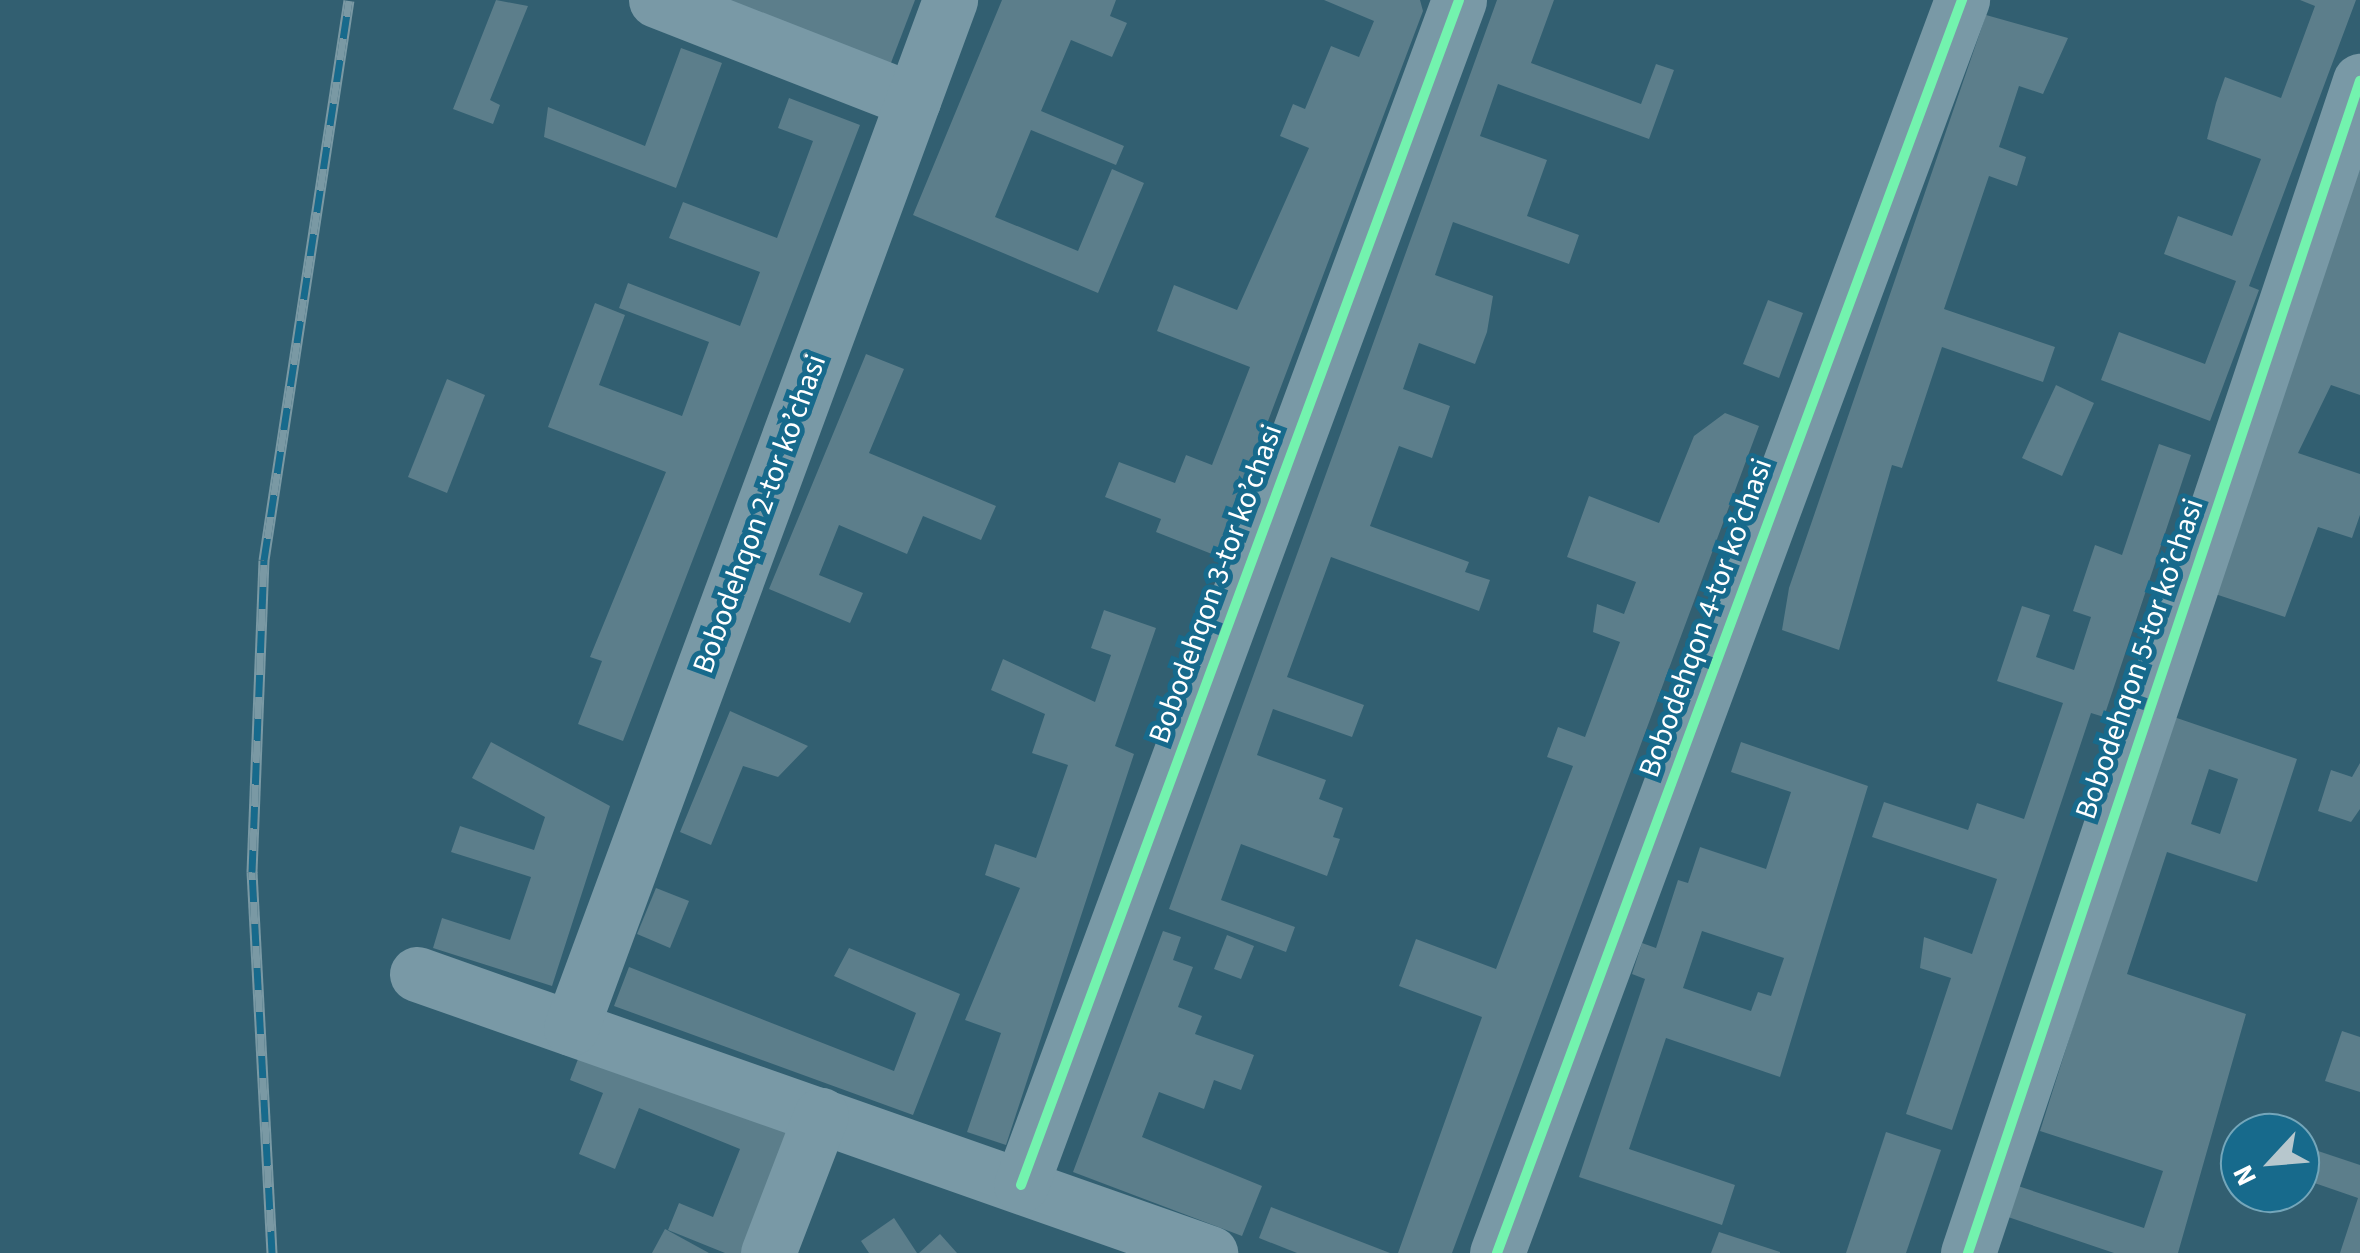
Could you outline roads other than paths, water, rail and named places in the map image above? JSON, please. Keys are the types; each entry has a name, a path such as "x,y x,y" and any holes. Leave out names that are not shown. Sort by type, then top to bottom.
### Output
{"street":[{"path":"656,0 913,100"},
{"name":"Bobodehqon 2-tor koʼchasi","path":"571,1028 950,0"},
{"name":"Bobodehqon 3-tor koʼchasi","path":"1021,1185 1459,0"},
{"name":"Bobodehqon 4-tor koʼchasi","path":"1498,1253 1962,0"},
{"name":"Bobodehqon 5-tor koʼchasi","path":"1968,1253 2360,81"},
{"path":"418,974 1210,1253"},
{"path":"768,1253 821,1115"}],"railway":[{"path":"272,1253 252,872 264,560 349,0"}]}
